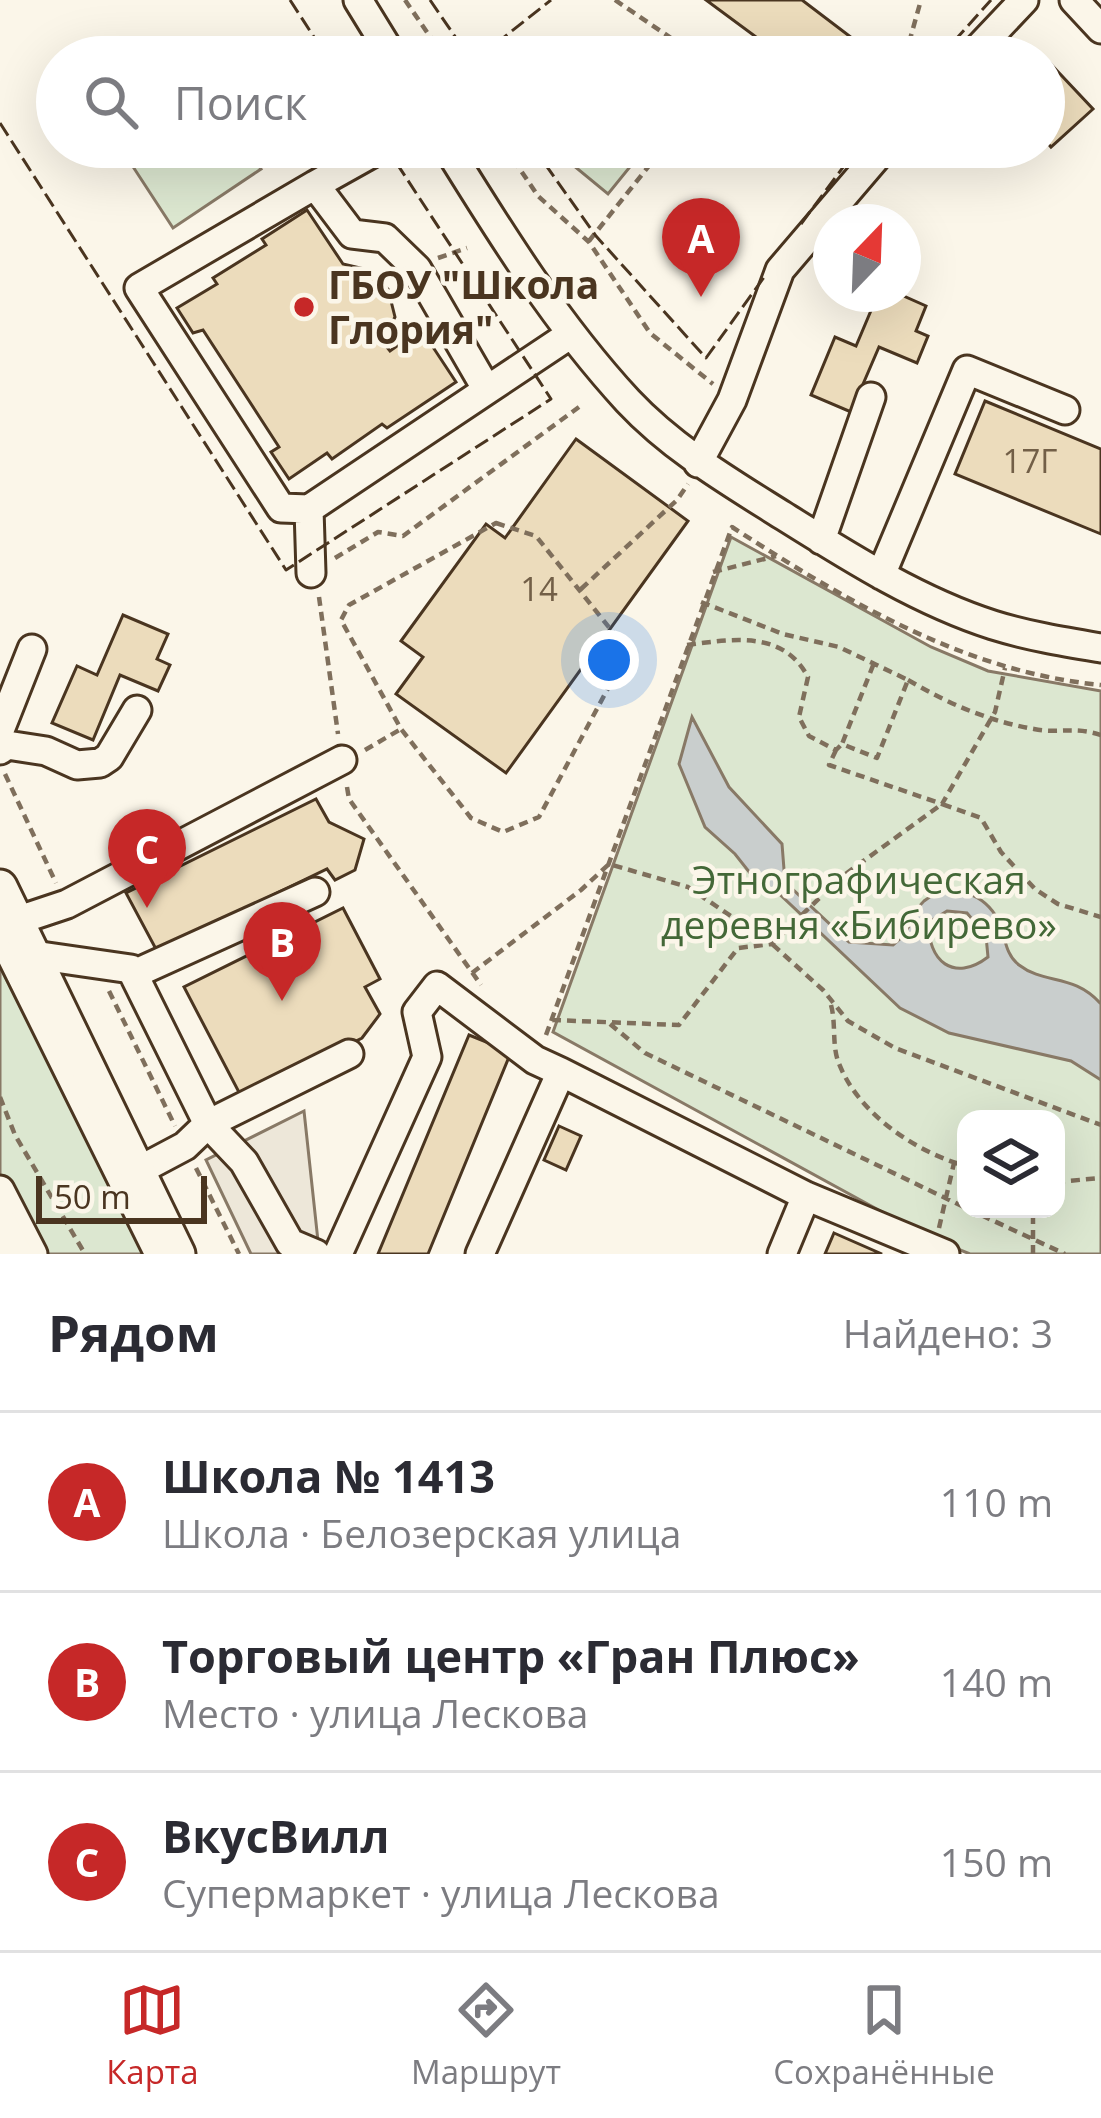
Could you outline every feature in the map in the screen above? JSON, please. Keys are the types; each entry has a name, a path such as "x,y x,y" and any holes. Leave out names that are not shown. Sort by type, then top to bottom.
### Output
{"main road":[{"path":"0,887 8,927 34,956 178,1254"}],"street":[{"path":"358,0 380,36"},
{"path":"990,36 1024,0"},
{"path":"1074,0 1101,29"},
{"path":"344,168 139,288 281,508 309,509 571,334"},
{"path":"460,168 503,239 571,334 632,404 698,463 881,575 952,610 994,626 1101,649"},
{"path":"698,463 732,400 780,270 866,168"},
{"path":"315,184 352,234 385,238 417,269 488,390"},
{"path":"881,575 967,370 1065,410"},
{"path":"821,540 871,397"},
{"path":"309,509 311,573"},
{"path":"0,730 32,649"},
{"path":"0,750 7,745 46,751 77,765 100,763 109,758 137,710"},
{"path":"158,1254 8,927 67,904 343,765"},
{"path":"134,974 315,892"},
{"path":"34,956 131,968 208,1124 244,1162 290,1243 316,1254"},
{"path":"338,1254 427,1057 417,1012 436,986 535,1060 806,1196 928,1250"},
{"path":"136,1172 184,1146 208,1124 349,1054"},
{"path":"480,1254 561,1072"},
{"path":"0,1190 11,1243"},
{"path":"782,1254 806,1196"}],"path":[{"path":"405,0 430,36"},
{"path":"615,0 668,36"},
{"path":"911,36 921,0"},
{"path":"519,168 538,196 589,242 650,333 732,400"},
{"path":"589,242 647,168"},
{"path":"484,990 349,799 319,593 311,573 378,532 403,536 579,406"},
{"path":"580,590 677,500 698,463"},
{"path":"496,523 536,536 580,590 628,651 538,817 503,832 471,818 401,729 341,620 349,605 496,523"},
{"path":"535,1060 732,526 776,556 927,639 1005,668 1101,686"},
{"path":"713,572 776,556"},
{"path":"701,602 783,634 839,646 950,705 990,719 1041,731 1077,727 1101,735"},
{"path":"778,645 783,634"},
{"path":"687,645 739,638 778,645 797,657 808,677 799,717 809,736 877,758 908,680"},
{"path":"874,663 829,765 981,818 1019,875 1058,904 1101,916"},
{"path":"552,1021 679,1025 738,948 772,944 831,887 942,804 995,712 1005,668"},
{"path":"343,765 401,729"},
{"path":"0,764 67,904"},
{"path":"472,973 609,864"},
{"path":"609,864 688,886 772,944 824,990 848,1021 895,1048 1101,1125"},
{"path":"94,961 239,1254"},
{"path":"830,1002 837,1058 858,1100 897,1132 957,1164"},
{"path":"609,1023 645,1053 957,1204"},
{"path":"0,1097 15,1136 85,1254"},
{"path":"928,1250 954,1163"},
{"path":"1065,1182 1101,1178"},
{"path":"986,1218 1065,1254"},
{"path":"1033,1218 1033,1254"}],"green space":[{"path":"134,168 261,169 173,228"},
{"path":"576,168 629,168 608,194"},
{"name":"Этнографическая деревня «Бибирево»","path":"731,537 931,647 988,671 1101,691 1101,1254 970,1254 928,1237 553,1032"},
{"path":"0,949 150,1254 40,1254 0,1174"}],"shaded area":[{"path":"692,717 729,787 782,844 785,882 849,942 893,945 933,895 963,892 981,900 996,916 1010,955 1019,965 1070,983 1101,1004 1101,1080 1071,1061 949,1033 900,1008 774,889 765,892 735,854 705,827 679,764","holes":["947,911 967,913 986,936 988,957 976,965 954,968 933,948 929,922"]},
{"path":"304,1111 318,1241 292,1254 251,1254 206,1160"}],"building":[{"path":"706,0 802,0 849,36 755,36"},
{"path":"1065,79 1093,109 1065,134"},
{"path":"307,210 343,264 364,269 388,289 395,317 382,341 390,351 421,329 456,382 387,428 382,424 332,459 327,453 289,479 271,452 279,447 203,330 193,333 177,308 217,284 213,278 266,245 262,239"},
{"path":"921,304 926,306 916,331 928,336 917,363 879,347 851,412 811,395 835,337 856,346 870,312 921,312"},
{"path":"985,401 1101,449 1101,534 955,474"},
{"path":"576,439 688,521 506,773 396,694 423,657 401,641 486,524 505,538"},
{"path":"123,615 168,634 157,659 170,665 158,691 120,675 93,740 52,723 77,666 97,675"},
{"path":"316,799 329,822 364,839 355,870 335,880 327,869 157,951 126,893"},
{"path":"343,908 380,979 365,987 380,1014 362,1038 242,1098 184,987"},
{"path":"469,1035 511,1052 428,1254 378,1254"},
{"path":"559,1126 581,1136 566,1170 544,1160"},
{"path":"834,1233 882,1254 825,1254"}],"fence":[{"path":"290,0 313,36"},
{"path":"430,0 455,36"},
{"path":"506,36 551,0"},
{"path":"959,36 991,0"},
{"path":"0,123 286,570 551,399 400,168"},
{"path":"548,168 596,236 706,358 767,273"},
{"path":"801,224 842,168"}],"place":[{"name":"Школа № 1413","path":"701,297"},
{"name":"ГБОУ \"Школа Глория\"","path":"304,307"},
{"name":"ВкусВилл","path":"147,908"},
{"name":"Торговый центр «Гран Плюс»","path":"282,1001"}]}
